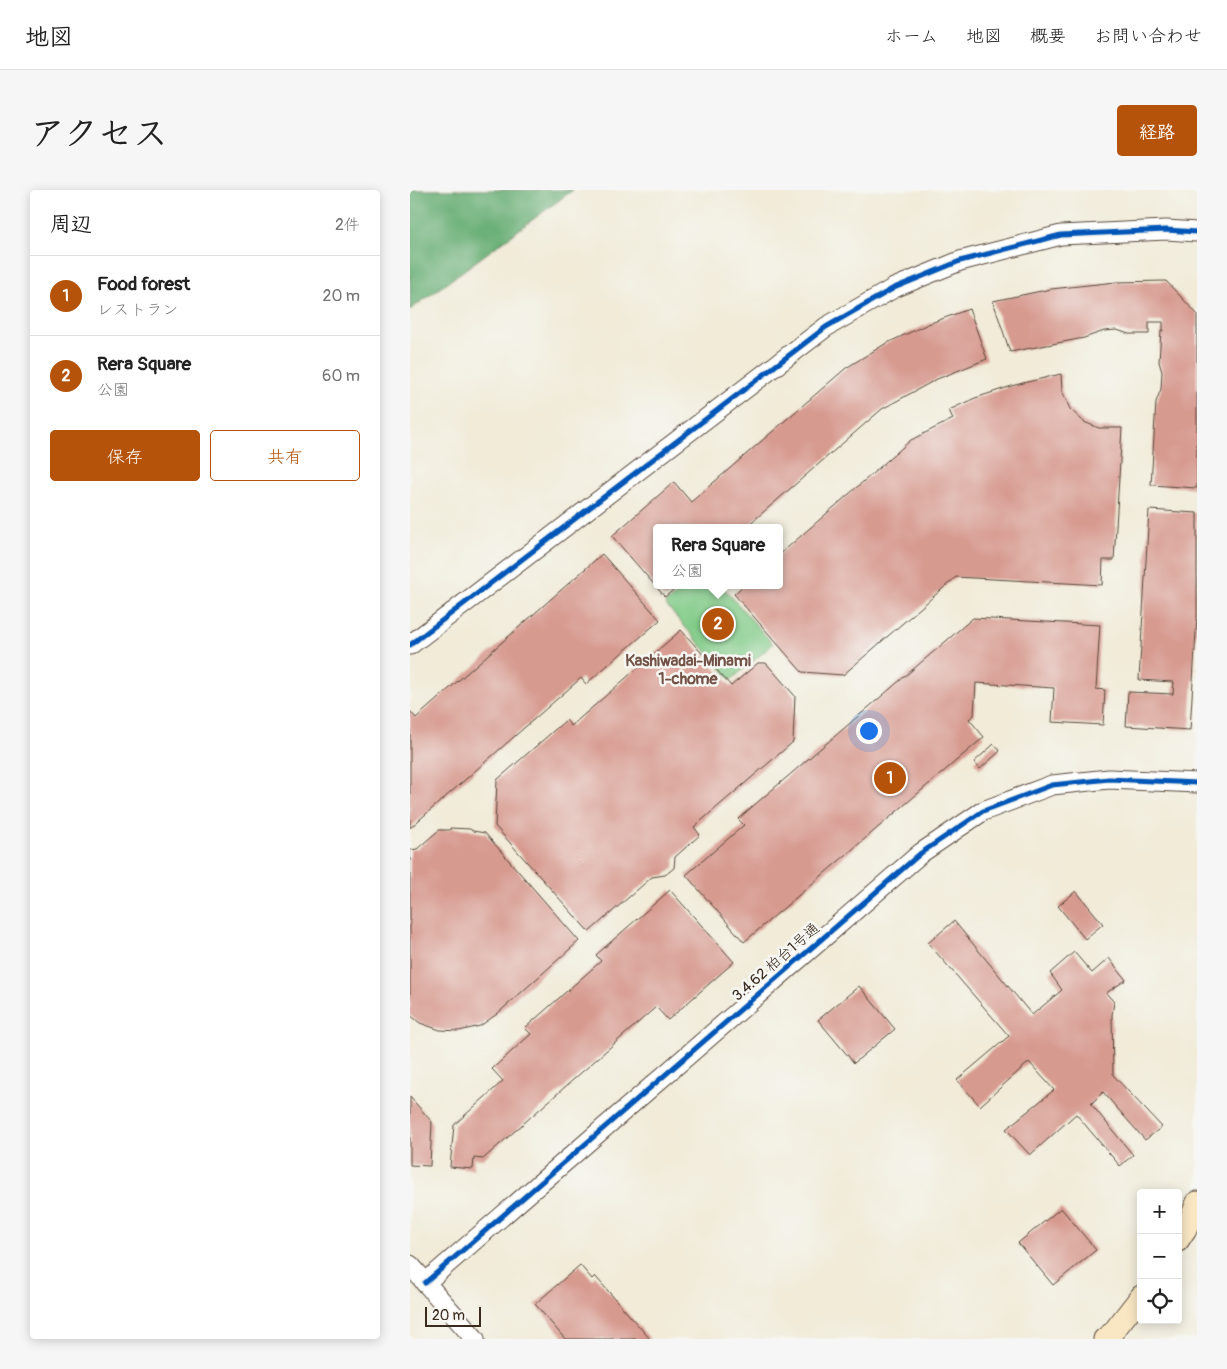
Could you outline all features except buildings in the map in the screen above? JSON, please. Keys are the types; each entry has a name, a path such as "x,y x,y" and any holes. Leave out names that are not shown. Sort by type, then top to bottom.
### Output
{"main road":[{"path":"1182,1235 1197,1202"},
{"path":"1104,1339 1137,1301"}],"street":[{"path":"410,645 826,327 894,288 960,261 1061,235 1166,230 1197,232"},
{"name":"3.4.62 柏台1号通","path":"425,1283 921,852 984,810 1052,785 1110,779 1197,783"},
{"path":"410,1265 475,1339"}],"green space":[{"path":"410,190 573,190 410,310"},
{"path":"682,589 725,589 773,644 731,680 665,604"}],"cycle path":[{"path":"410,645 826,327 894,288 960,261 1061,235 1166,230 1197,232"},
{"path":"425,1283 921,853 983,811 1052,785 1109,779 1197,783"}],"place":[{"name":"Rera Square","path":"718,624"},
{"name":"Food forest","path":"890,778"}],"district":[{"name":"Kashiwadai-Minami 1-chome","path":"688,670"}]}
